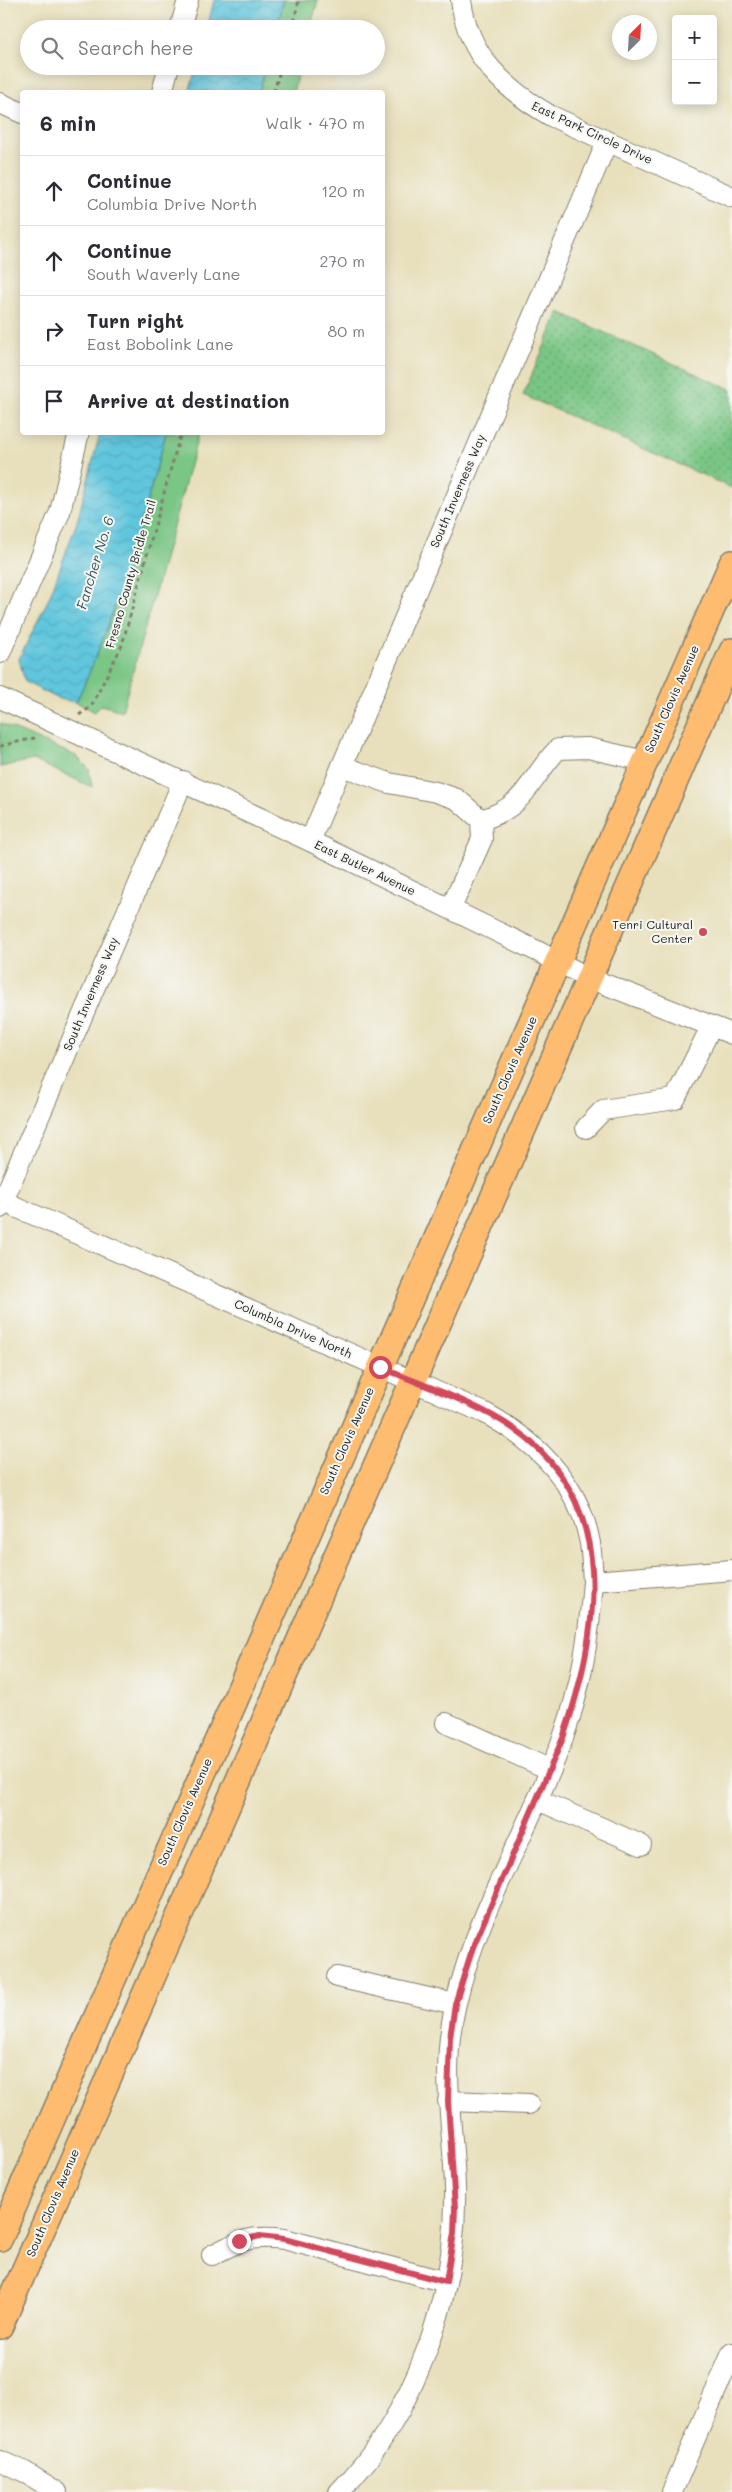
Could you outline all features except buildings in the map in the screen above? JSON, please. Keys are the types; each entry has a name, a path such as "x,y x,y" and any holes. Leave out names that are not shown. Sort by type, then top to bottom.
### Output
{"main road":[{"name":"South Clovis Avenue","path":"0,2238 732,563"},
{"name":"South Clovis Avenue","path":"0,2326 732,651"}],"street":[{"path":"182,20 188,0"},
{"name":"East Park Circle Drive","path":"461,0 472,42 500,80 527,102 551,116 607,142 732,197"},
{"path":"163,90 167,75"},
{"path":"0,103 20,112"},
{"name":"South Inverness Way","path":"310,841 607,142"},
{"path":"0,653 60,512 78,435"},
{"name":"East Butler Avenue","path":"0,698 183,781 451,908 589,978 732,1034"},
{"path":"481,820 502,814 527,792 543,766 558,749 588,748 645,762"},
{"path":"342,766 389,783 436,792 457,799 481,820 482,838 451,908"},
{"name":"South Inverness Way","path":"1,1203 183,781"},
{"path":"586,1128 602,1110 675,1099 711,1027"},
{"name":"Columbia Drive North","path":"1,1203 485,1413 514,1429 538,1450 561,1476 578,1507 590,1542 594,1581 588,1646 575,1703 551,1770 477,1939 455,2004 450,2038 448,2101 455,2208 454,2233 446,2282 430,2340 403,2402 387,2432 368,2460 339,2492"},
{"path":"594,1581 732,1570"},
{"path":"446,1724 551,1770"},
{"path":"538,1800 641,1845"},
{"path":"337,1977 455,2004"},
{"path":"448,2101 529,2104"},
{"path":"212,2255 239,2241 260,2236 284,2239 446,2282"},
{"path":"672,2492 732,2353"},
{"path":"0,2461 25,2472 57,2492"}],"path":[{"path":"294,20 299,0"},
{"path":"275,90 279,75"},
{"name":"Fresno County Bridle Trail","path":"0,746 45,736 91,707 122,645 179,435"}],"green space":[{"path":"284,0 318,0 312,20 279,20"},
{"path":"264,75 298,75 294,90 260,90"},
{"path":"559,312 732,390 732,488 523,395"},
{"path":"165,435 198,435 122,711 101,705 95,712 76,702 104,636 137,535"},
{"path":"0,723 76,756 89,769 92,787 33,760 0,767"}],"water":[{"path":"214,0 284,0 279,20 209,20"},
{"path":"194,75 264,75 260,90 190,90"},
{"name":"Fancher No. 6","path":"99,435 165,435 116,603 91,669 76,702 59,699 25,682 19,659 49,598 77,522"}],"place":[{"name":"Tenri Cultural Center","path":"703,932"}],"route":[{"path":"239,2241 260,2236 284,2239 446,2282 451,2259 455,2208 448,2072 455,2004 473,1947 551,1770 563,1738 575,1703 588,1646 594,1581 590,1542 578,1507 561,1476 538,1450 514,1429 485,1413 380,1367"}]}
